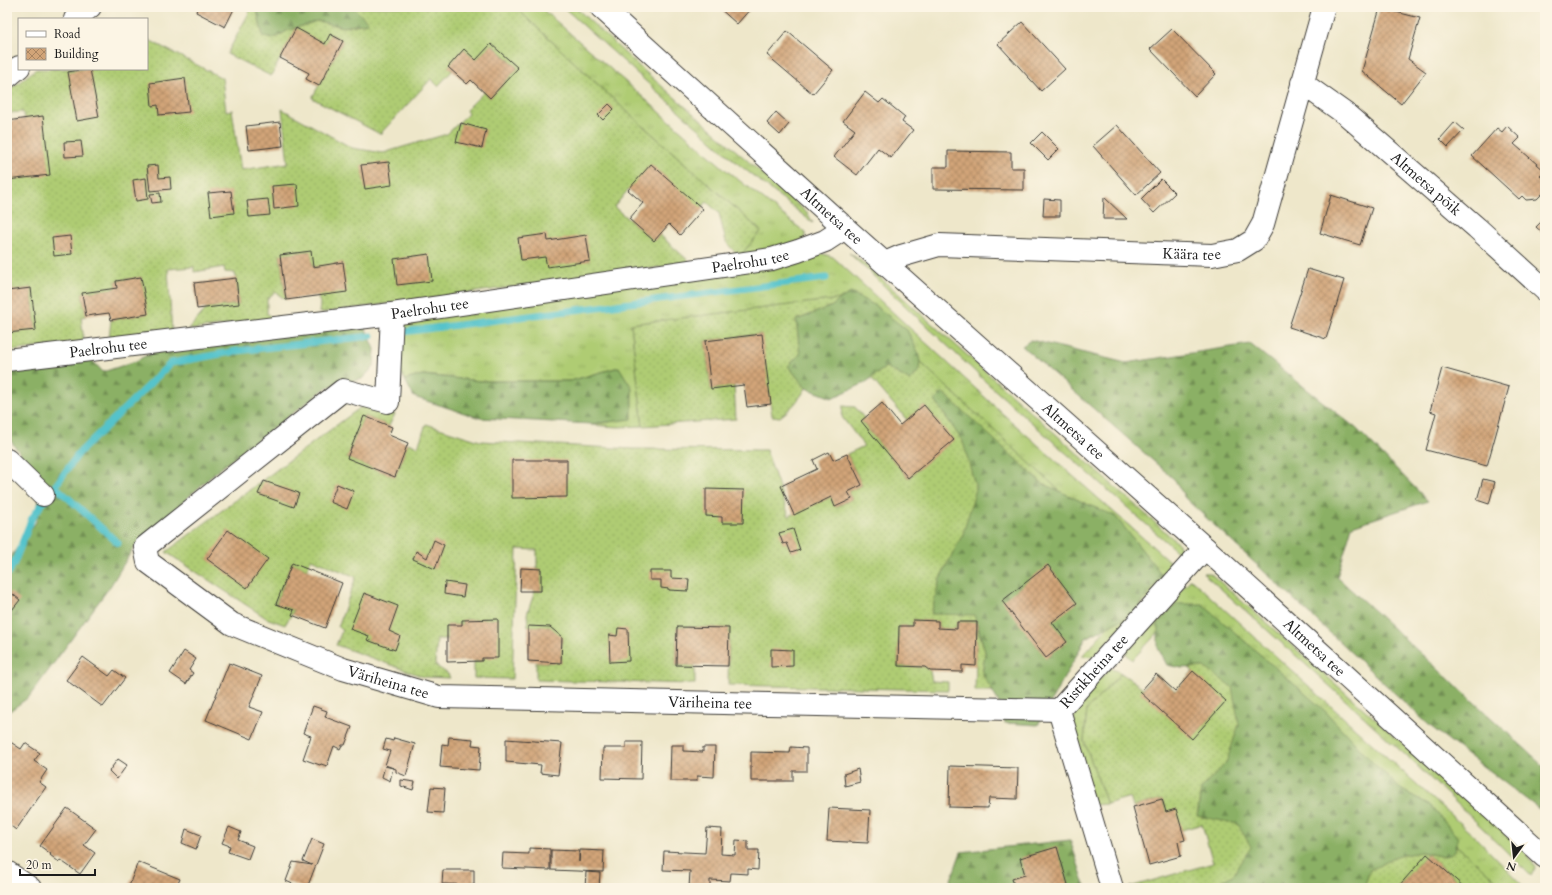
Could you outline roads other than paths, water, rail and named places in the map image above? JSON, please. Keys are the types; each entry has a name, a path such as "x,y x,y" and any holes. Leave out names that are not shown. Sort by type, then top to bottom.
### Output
{"street":[{"path":"77,18 90,7"},
{"name":"Altmetsa tee","path":"601,7 845,228 1205,548 1545,857"},
{"name":"Käära tee","path":"885,263 901,256 939,245 1212,255 1238,250 1254,240 1263,224 1324,7"},
{"path":"7,77 18,68"},
{"name":"Altmetsa põik","path":"1302,83 1347,115 1477,228 1545,290"},
{"name":"Paelrohu tee","path":"7,360 392,314 772,259 825,241 845,228"},
{"name":"Väriheina tee","path":"392,314 388,402 343,390 145,547 148,562 232,624 343,669 439,697 1059,710"},
{"path":"7,460 43,495"},
{"name":"Ristikheina tee","path":"1112,888 1059,710 1205,548"},
{"path":"7,872 30,888"}],"waterway":[{"path":"403,332 826,278"},
{"path":"7,574 14,563 32,518 79,453 171,363 237,351 371,336"},
{"path":"55,486 118,543"}]}
